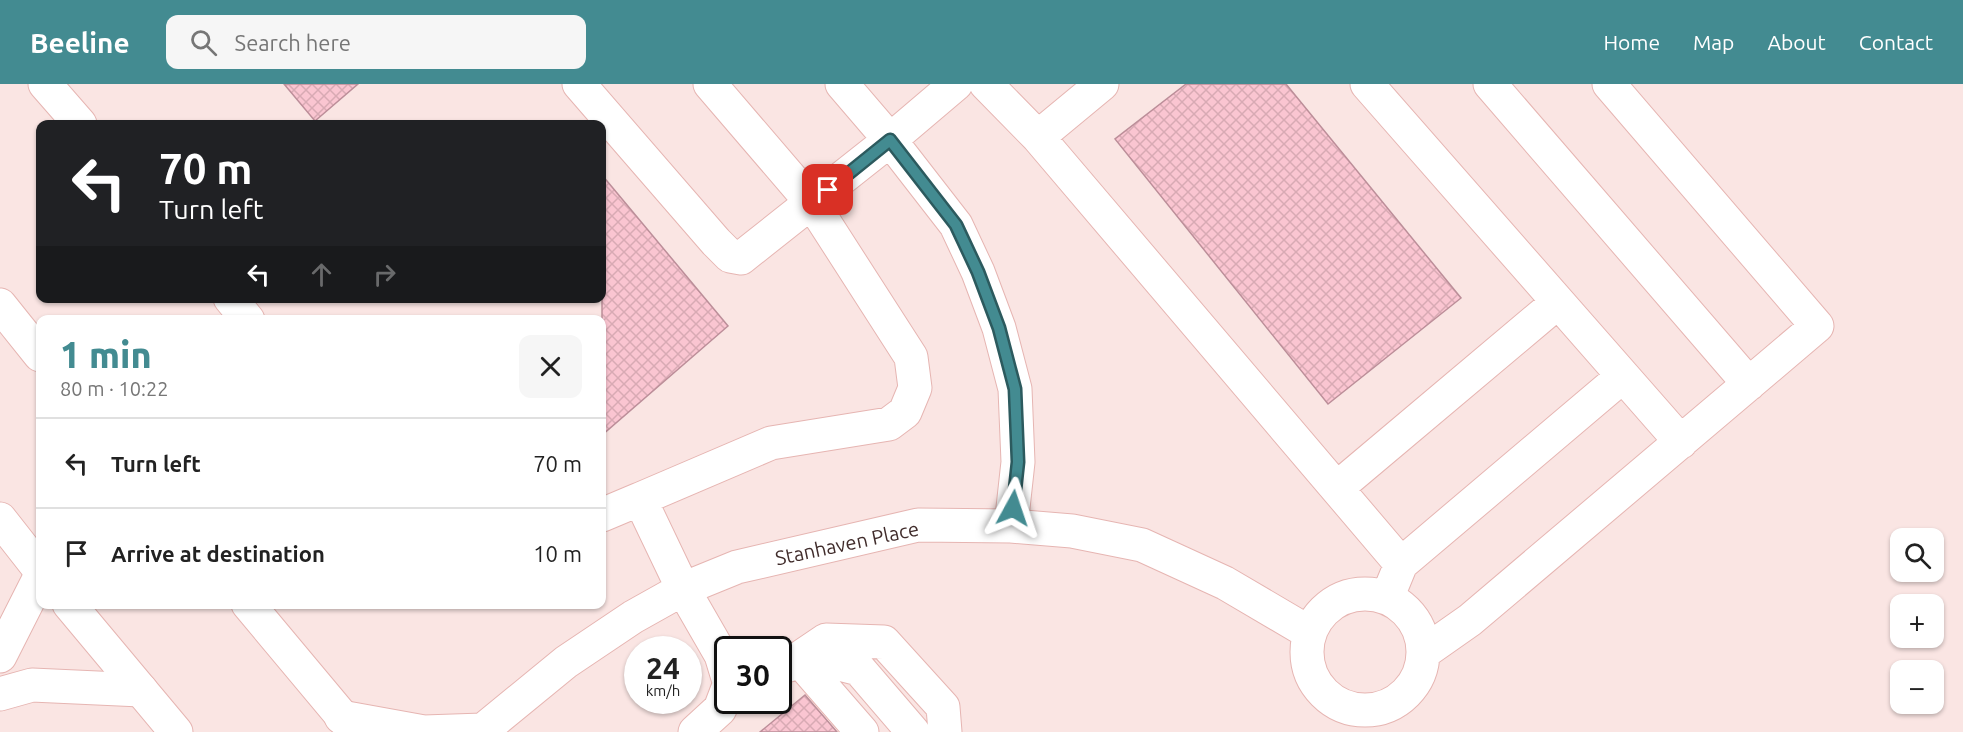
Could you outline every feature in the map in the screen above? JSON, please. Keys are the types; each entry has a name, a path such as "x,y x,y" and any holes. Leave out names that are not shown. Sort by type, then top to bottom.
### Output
{"main road":[{"path":"45,84 76,120"},
{"path":"579,84 716,242 730,256 741,258 890,140 956,84"},
{"path":"606,513 771,443 889,424 905,412 915,388 911,357 812,203 710,84"},
{"path":"842,84 890,140 956,225 978,272 999,328 1015,389 1018,462 1011,526"},
{"path":"986,84 1038,137 1401,564"},
{"path":"1038,137 1102,84"},
{"path":"1367,84 1681,442"},
{"path":"1490,84 1749,384"},
{"path":"1423,653 1470,620 1817,326 1610,84"},
{"path":"1336,488 1558,302"},
{"path":"234,303 244,315"},
{"path":"0,305 36,350"},
{"path":"1387,598 1401,564 1623,376"},
{"path":"640,499 683,589 714,642"},
{"path":"0,519 36,565"},
{"name":"Stanhaven Place","path":"348,724 424,732 483,731 566,662 633,617 683,589 737,567 918,525 1011,526 1072,531 1142,545 1225,583 1310,633"},
{"path":"0,656 36,585"},
{"path":"1369,594 1387,598 1402,607 1414,620 1421,636 1423,653 1419,673 1409,690 1393,703 1375,709 1355,709 1336,702 1321,690 1311,673 1307,653 1310,633 1318,616 1332,604 1350,596 1369,594"},
{"path":"73,609 176,732"},
{"path":"252,609 348,724"},
{"path":"798,664 826,640 884,642 943,707 945,732"},
{"path":"798,664 832,662 859,669 913,732"},
{"path":"798,664 862,732"},
{"path":"798,664 886,732"},
{"path":"0,694 32,685 141,690"},
{"path":"695,732 715,714"}],"building":[{"path":"284,84 358,84 316,120"},
{"path":"1186,84 1286,84 1461,298 1328,404 1115,139"},
{"path":"606,180 728,326 606,432 606,315 602,315 602,303 606,303"},
{"path":"805,695 837,732 760,732 782,714 792,714 792,706"}],"route":[{"path":"828,190 890,140 956,225 978,272 999,328 1015,389 1018,462 1013,508"}]}
